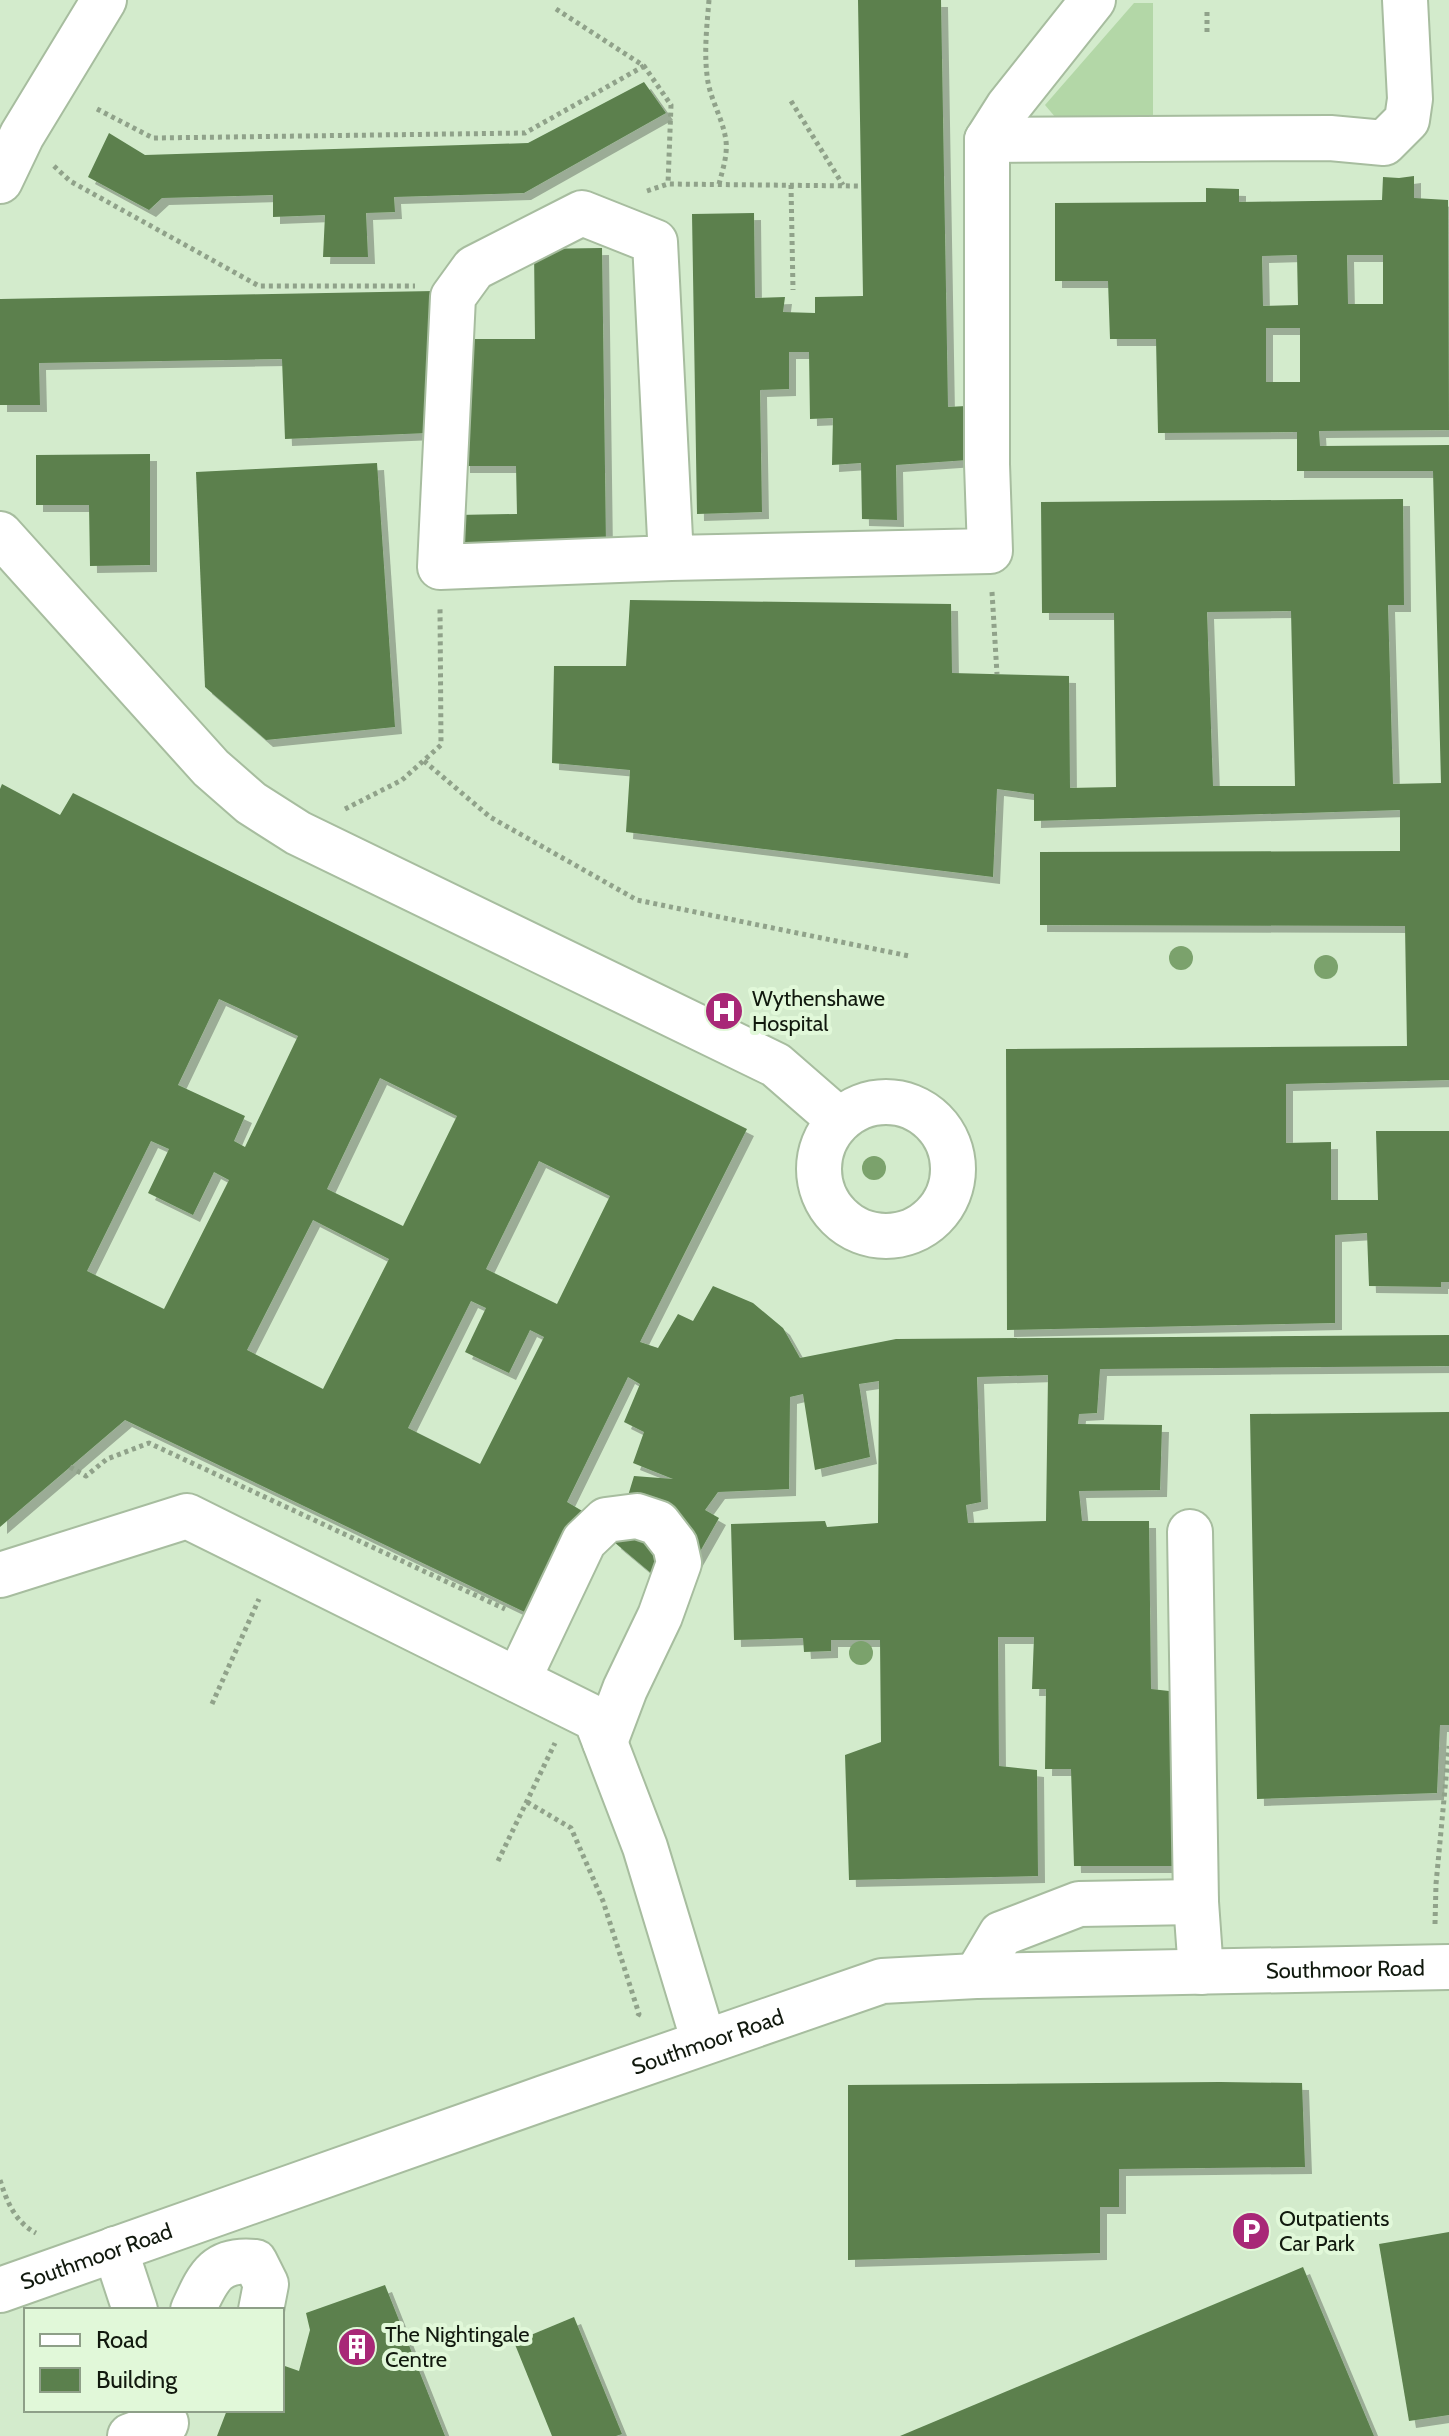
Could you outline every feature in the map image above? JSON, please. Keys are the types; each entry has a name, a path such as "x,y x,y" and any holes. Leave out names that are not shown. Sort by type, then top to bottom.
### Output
{"street":[{"path":"0,181 22,135 104,0"},
{"path":"671,558 655,242 582,213 474,268 453,297 440,567 990,551 987,140 1008,107 1093,0"},
{"path":"987,140 1330,138 1384,143 1407,120 1410,99 1405,0"},
{"path":"0,534 211,768 251,803 298,833 776,1065 838,1119"},
{"path":"0,1575 187,1516 596,1719 645,1847 704,2042"},
{"path":"518,1680 584,1541 606,1520 637,1516 658,1523 675,1545 679,1563 660,1616 625,1689 605,1742"},
{"path":"1190,1532 1196,1902 1201,1972"},
{"path":"976,1976 1001,1934 1079,1904 1196,1902"},
{"name":"Southmoor Road","path":"0,2289 882,1981 1201,1972 1442,1948"},
{"path":"115,2249 134,2308"},
{"path":"194,2308 217,2267 238,2260 255,2262 266,2284 261,2308"}],"path":[{"path":"709,0 705,32 707,76 725,134 726,151 719,184"},
{"path":"556,9 644,66 671,105 668,184"},
{"path":"1207,12 1207,36"},
{"path":"97,109 153,138 525,133 644,66"},
{"path":"791,101 844,186"},
{"path":"22,135 70,181 259,286 462,286"},
{"path":"582,213 668,184 861,186"},
{"path":"791,185 793,290"},
{"path":"990,551 997,674"},
{"path":"298,833 402,780 441,745 440,567"},
{"path":"424,761 490,817 637,900 909,956"},
{"path":"212,1704 299,1512 517,1615"},
{"path":"1442,1948 1436,1884 1449,1746"},
{"path":"527,1802 571,1828 603,1901 639,2014"}],"green space":[{"path":"1134,3 1153,3 1153,115 1056,118 1045,105"}],"building":[{"path":"858,0 941,0 948,407 966,406 968,460 896,465 897,520 862,519 861,463 832,465 833,418 810,419 809,352 789,352 789,389 760,390 762,512 697,514 692,214 754,213 755,298 785,297 783,312 815,313 815,297 863,296"},
{"path":"644,82 666,113 524,193 394,197 395,212 366,213 368,257 323,257 325,215 273,217 273,195 162,198 149,210 88,177 109,133 145,155 528,143"},
{"path":"1414,176 1414,198 1448,200 1449,430 1319,431 1320,446 1449,445 1449,1080 1286,1084 1286,1143 1331,1142 1331,1200 1378,1200 1376,1131 1449,1131 1449,1282 1441,1282 1441,1287 1369,1286 1367,1233 1335,1235 1335,1323 1007,1330 1006,1049 1407,1046 1405,926 1040,925 1040,852 1400,851 1400,810 1034,821 1034,794 997,789 993,877 626,832 630,770 552,763 554,666 626,666 630,600 951,604 952,673 1069,676 1070,788 1116,787 1114,613 1042,613 1041,502 1403,499 1404,605 1388,605 1393,784 1441,783 1433,471 1297,471 1297,432 1158,433 1156,339 1110,339 1108,281 1055,281 1055,203 1206,202 1206,188 1239,189 1239,202 1382,200 1383,177","holes":["1297,255 1298,305 1263,306 1262,256","1347,255 1383,255 1383,304 1348,304","1266,328 1300,328 1300,382 1266,382","1291,611 1295,786 1213,786 1207,612"]},
{"path":"602,248 606,546 456,547 456,515 517,514 516,466 463,466 461,339 535,339 534,249"},
{"path":"434,291 428,433 285,439 282,359 39,363 40,405 0,405 0,299"},
{"path":"150,454 150,565 90,566 89,505 36,505 36,455"},
{"path":"377,463 395,727 266,740 205,687 196,472"},
{"path":"2,784 60,815 73,793 747,1129 640,1342 658,1348 678,1314 693,1321 713,1286 753,1303 783,1328 800,1358 896,1339 1449,1335 1449,1366 1100,1369 1097,1413 1079,1414 1078,1424 1162,1425 1160,1490 1079,1491 1082,1521 1149,1521 1151,1689 1169,1691 1176,1866 1074,1866 1071,1769 1045,1769 1046,1689 1032,1689 1034,1637 998,1637 999,1766 1037,1770 1038,1876 849,1880 845,1755 881,1742 880,1640 831,1640 831,1651 804,1652 803,1638 734,1640 731,1524 825,1521 827,1527 878,1523 879,1381 859,1384 870,1457 815,1470 803,1394 790,1397 789,1489 718,1492 705,1510 719,1518 676,1594 614,1542 634,1476 673,1479 633,1463 644,1432 624,1422 640,1384 628,1377 567,1502 584,1512 535,1617 125,1420 0,1527","holes":["219,999 298,1036 245,1147 234,1141 245,1116 178,1085","380,1078 457,1116 403,1226 327,1189","151,1141 169,1149 148,1193 193,1215 214,1172 229,1180 164,1309 87,1271","539,1161 610,1196 557,1304 486,1269","313,1220 389,1259 323,1389 247,1350","471,1301 486,1308 465,1352 509,1373 530,1330 544,1337 480,1464 408,1428","1048,1375 1046,1521 968,1523 966,1505 981,1502 977,1377"]},
{"path":"1449,1412 1449,1725 1440,1725 1437,1793 1257,1799 1250,1414"},
{"path":"1302,2083 1305,2167 1119,2169 1119,2207 1100,2207 1100,2253 848,2260 848,2085"},
{"path":"1449,2232 1449,2415 1409,2421 1379,2244"},
{"path":"1303,2267 1374,2436 900,2436"},
{"name":"The Nightingale Centre","path":"385,2285 445,2436 217,2436 226,2412 284,2412 284,2366 299,2371 310,2330 306,2313"},
{"path":"574,2317 622,2434 552,2436 514,2342"}],"place":[{"name":"Wythenshawe Hospital","path":"724,1011"},
{"name":"Outpatients Car Park","path":"1251,2231"},
{"name":"The Nightingale Centre","path":"357,2347"}]}
